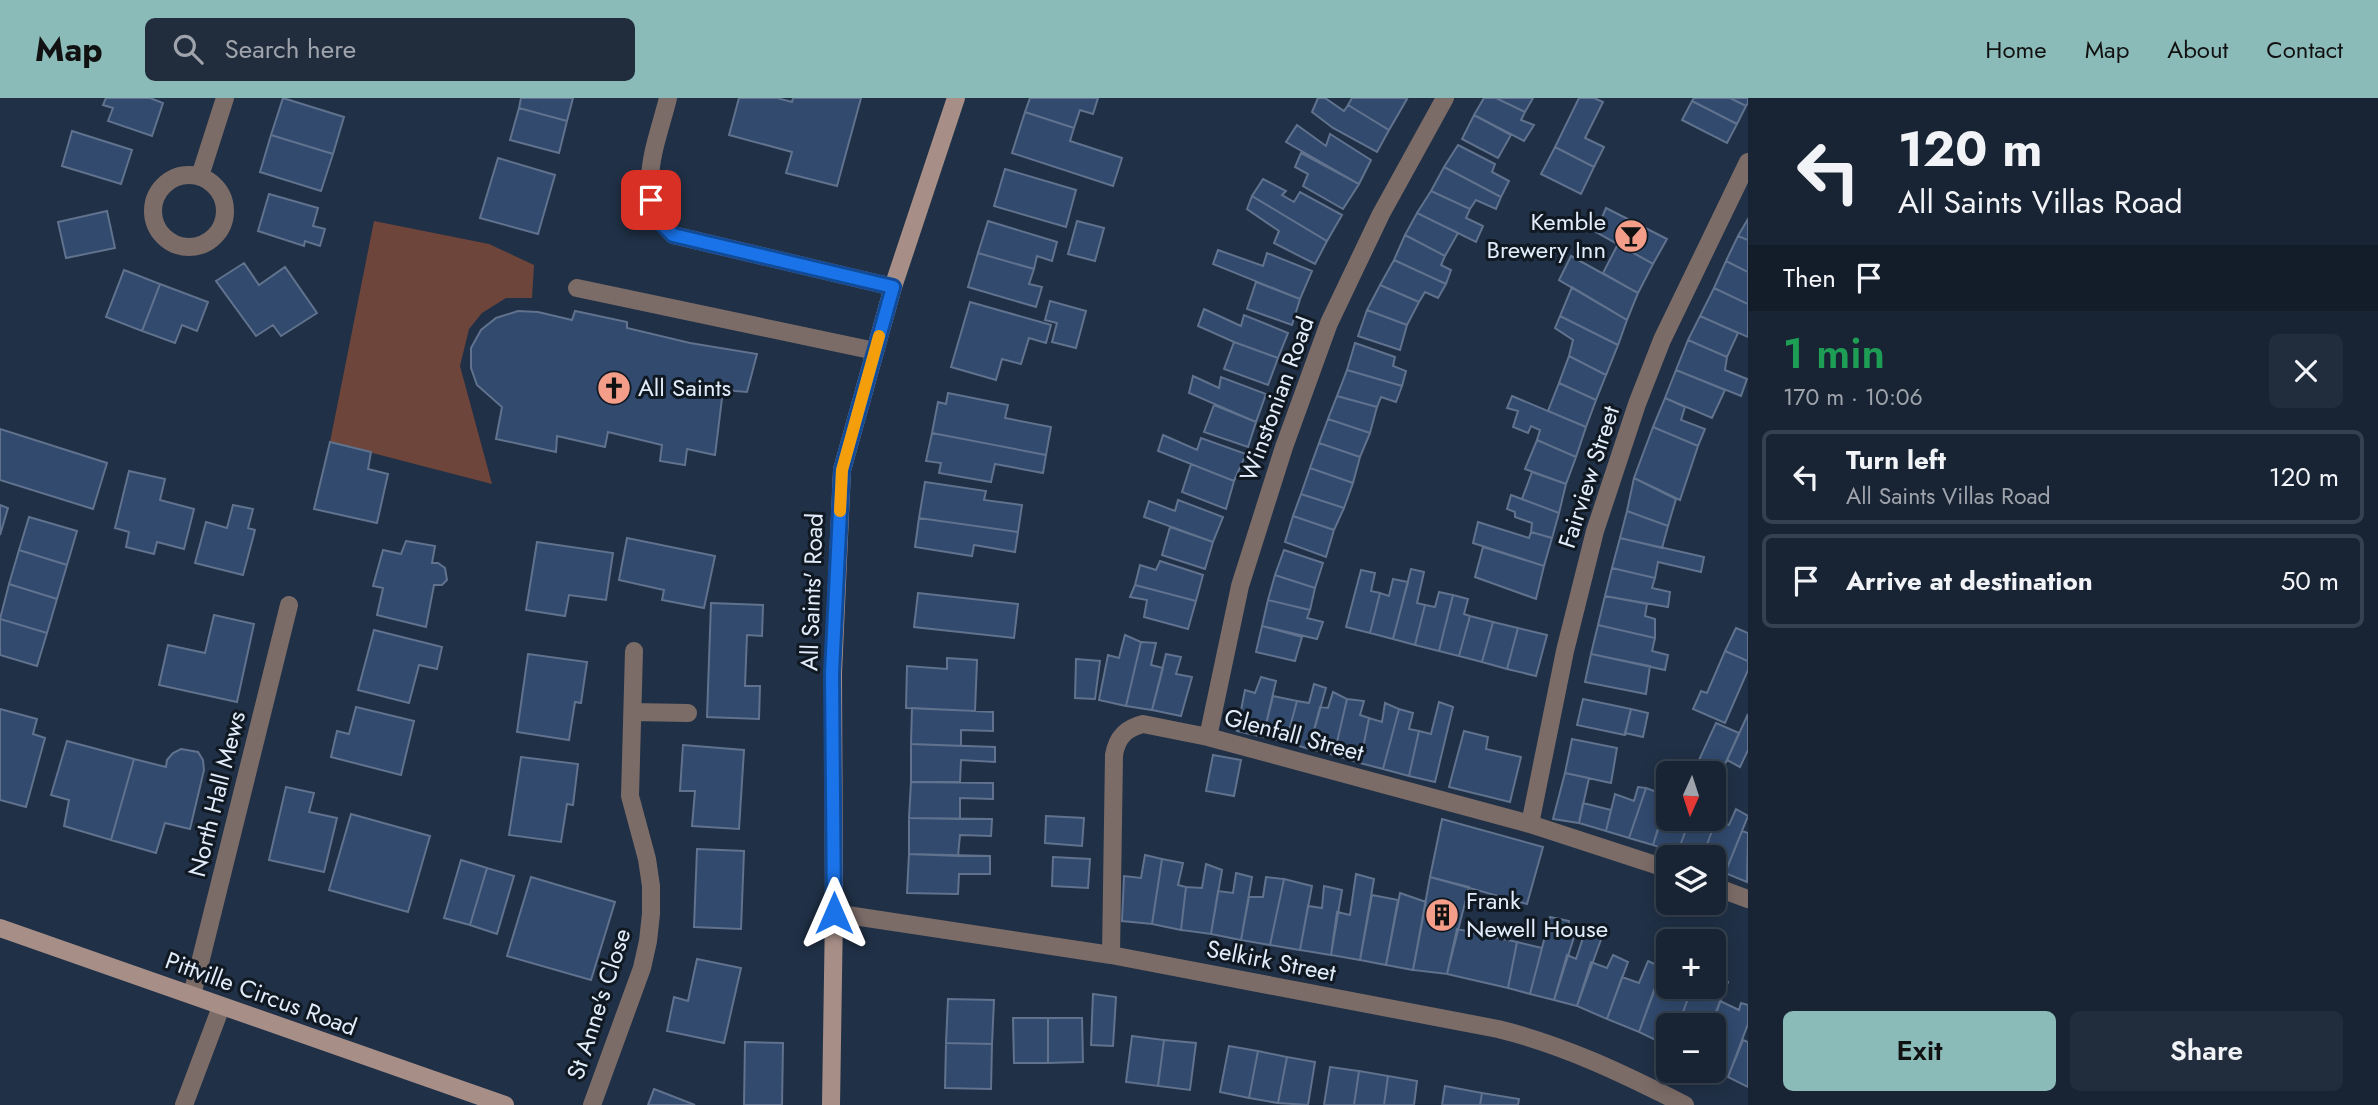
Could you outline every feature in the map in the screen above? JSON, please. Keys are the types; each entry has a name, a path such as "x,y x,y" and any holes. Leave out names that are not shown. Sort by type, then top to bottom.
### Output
{"street":[{"path":"200,177 225,98"},
{"path":"668,98 650,170 649,185 656,213 673,235 893,287"},
{"name":"All Saints' Road","path":"831,1105 834,913 832,673 842,470 893,287 956,98"},
{"name":"Winstonian Road","path":"1208,737 1240,586 1284,447 1329,323 1381,214 1445,98"},
{"name":"Fairview Street","path":"1530,824 1565,651 1599,518 1662,340 1748,162"},
{"path":"186,175 200,177 219,191 224,204 224,220 219,231 200,246 176,245 164,238 156,226 152,213 154,199 162,187 173,179 186,175"},
{"path":"577,288 875,351"},
{"name":"North Hall Mews","path":"192,995 289,605"},
{"name":"St Anne's Close","path":"592,1105 642,968 648,942 651,886 647,859 630,796 634,651"},
{"path":"634,712 688,713"},
{"name":"Glenfall Street","path":"1111,956 1114,755 1118,739 1133,727 1143,724 1208,737 1530,824 1656,865"},
{"path":"1726,891 1748,899"},
{"name":"Selkirk Street","path":"834,913 1111,956 1534,1038 1597,1062 1685,1105"},
{"name":"Pittville Circus Road","path":"0,928 501,1104"},
{"path":"184,1105 220,1007"}],"shaded area":[{"path":"374,221 489,244 534,265 532,298 506,298 482,313 469,329 460,366 492,484 330,442"}],"building":[{"path":"106,98 150,98 163,103 152,136 108,121 113,108 103,105"},
{"path":"283,98 344,117 333,154 271,135"},
{"path":"521,98 573,98 567,121 519,108"},
{"path":"739,98 777,98 792,102 793,98 861,98 837,186 786,173 792,152 729,135"},
{"path":"1030,98 1098,98 1093,114 1080,110 1074,128 1025,112"},
{"path":"1318,98 1325,98 1344,111 1348,105 1389,130 1377,152 1333,128 1312,112"},
{"path":"1352,98 1407,99 1389,130 1348,105"},
{"path":"1484,98 1496,98 1525,112 1521,120 1534,125 1524,141 1474,115"},
{"path":"1496,98 1533,98 1525,112"},
{"path":"1579,98 1594,98 1603,102 1585,138 1604,147 1594,167 1555,147"},
{"path":"1694,98 1730,98 1746,106 1737,124 1692,101"},
{"path":"1730,98 1748,98 1748,103 1746,106"},
{"path":"1692,101 1737,124 1727,143 1682,120"},
{"path":"519,108 567,121 559,153 510,140"},
{"path":"1025,112 1074,128 1070,141 1122,158 1113,186 1012,153"},
{"path":"1474,115 1511,135 1498,158 1462,139"},
{"path":"1297,125 1326,146 1330,134 1371,160 1359,184 1286,142"},
{"path":"72,131 132,150 121,184 62,166"},
{"path":"271,135 333,154 321,191 260,172"},
{"path":"1458,145 1495,164 1492,172 1509,181 1501,197 1444,167"},
{"path":"1555,147 1594,167 1581,194 1541,174"},
{"path":"1301,153 1359,184 1343,209 1303,186 1308,174 1295,167"},
{"path":"498,158 555,175 538,234 480,218"},
{"path":"1444,167 1501,197 1496,209 1476,200 1470,209 1431,191"},
{"path":"1005,169 1076,190 1066,227 994,206"},
{"path":"1263,179 1286,191 1282,195 1294,202 1300,192 1342,215 1327,241 1252,196"},
{"path":"1431,191 1470,209 1466,218 1483,226 1476,242 1417,213"},
{"path":"269,194 318,208 313,226 325,229 320,246 305,241 304,246 258,231"},
{"path":"1252,196 1327,241 1315,264 1274,243 1279,231 1247,209"},
{"name":"Kemble Brewery Inn","path":"1606,208 1667,239 1653,264 1596,232"},
{"path":"107,211 115,248 66,258 58,222"},
{"path":"1417,213 1458,233 1445,256 1405,235"},
{"path":"1748,219 1748,240 1738,236"},
{"path":"988,221 1057,242 1052,261 1037,256 1034,269 978,253"},
{"path":"1077,221 1104,228 1095,261 1068,254"},
{"path":"1405,235 1445,256 1441,265 1451,270 1446,284 1394,260"},
{"path":"1738,236 1748,240 1748,272 1726,261"},
{"path":"1618,244 1653,264 1638,293 1603,273"},
{"path":"1218,250 1263,266 1267,253 1312,271 1300,299 1213,264"},
{"path":"978,253 1034,269 1029,284 1042,287 1036,307 968,287"},
{"path":"1571,256 1638,293 1627,320 1559,280"},
{"path":"1394,260 1446,284 1438,298 1425,292 1419,302 1380,285"},
{"path":"1726,261 1748,272 1748,304 1714,288"},
{"path":"244,263 259,285 285,267 317,313 281,336 273,325 256,336 216,281"},
{"path":"124,270 160,284 142,331 106,317"},
{"path":"1256,282 1300,299 1292,325 1247,309"},
{"path":"160,284 208,302 197,331 182,325 175,343 142,331"},
{"path":"1380,285 1419,302 1407,325 1367,310"},
{"path":"1572,287 1627,320 1618,345 1560,316"},
{"path":"1714,288 1748,304 1748,337 1700,316"},
{"path":"1050,301 1086,311 1076,348 1052,342 1057,323 1045,320"},
{"path":"970,302 1051,325 1046,343 1029,338 1021,364 1002,359 996,380 951,367"},
{"path":"1204,309 1241,326 1244,315 1288,333 1278,358 1198,326"},
{"path":"1367,310 1407,325 1400,350 1358,336"},
{"name":"All Saints","path":"518,311 538,312 572,320 575,311 627,322 627,328 690,343 757,354 747,392 723,390 715,455 687,449 685,465 660,461 662,445 608,432 605,447 557,436 556,452 496,439 502,407 477,385 471,368 471,348 481,330 496,318"},
{"path":"1560,316 1618,345 1606,375 1569,356 1573,340 1555,328"},
{"path":"1700,316 1738,333 1727,357 1688,340"},
{"path":"1688,340 1727,357 1725,370 1747,379 1741,396 1676,370"},
{"path":"1234,342 1278,358 1268,385 1224,369"},
{"path":"1355,343 1395,357 1393,366 1406,371 1402,386 1347,370"},
{"path":"1569,356 1606,375 1596,400 1559,383"},
{"path":"1347,370 1402,386 1396,402 1381,397 1377,407 1337,396"},
{"path":"1676,370 1725,390 1712,418 1665,398"},
{"path":"1193,376 1219,388 1221,377 1266,394 1256,422 1189,393"},
{"path":"1559,383 1596,400 1586,427 1548,411"},
{"path":"948,393 1008,405 1005,418 1051,427 1046,455 932,433 938,402 946,404"},
{"path":"1337,396 1377,407 1370,433 1328,419"},
{"path":"1512,396 1586,427 1576,457 1537,440 1540,430 1531,426 1528,433 1513,427 1518,411 1507,408"},
{"path":"1665,398 1685,407 1681,420 1705,429 1698,446 1653,427"},
{"path":"1214,405 1256,422 1248,447 1204,432"},
{"path":"1328,419 1370,433 1360,457 1319,443"},
{"path":"1653,427 1698,446 1680,500 1634,478"},
{"path":"0,429 107,463 93,509 0,480"},
{"path":"932,433 1046,455 1043,473 995,464 991,482 939,473 941,463 926,461"},
{"path":"1163,435 1197,450 1201,438 1246,454 1234,481 1158,451"},
{"path":"1537,440 1576,457 1566,484 1525,469"},
{"path":"330,442 371,452 368,469 388,474 377,523 314,509"},
{"path":"1319,443 1360,457 1353,483 1310,468"},
{"path":"1191,464 1234,481 1226,509 1182,492"},
{"path":"1310,468 1353,483 1344,508 1301,494"},
{"path":"129,471 165,479 160,500 194,509 184,549 157,542 154,554 126,547 129,532 115,528"},
{"path":"1532,472 1566,484 1559,513 1522,499"},
{"path":"1634,478 1676,499 1668,526 1627,511"},
{"path":"925,482 986,491 984,500 1022,505 1018,532 919,518"},
{"path":"1301,494 1344,508 1334,530 1293,516"},
{"path":"1511,495 1559,513 1552,538 1531,532 1532,523 1515,517 1515,512 1507,509"},
{"path":"1178,500 1223,517 1213,542 1144,517 1149,501 1175,511"},
{"path":"0,505 8,508 0,535"},
{"path":"233,505 253,509 248,528 255,530 243,575 195,563 206,522 227,528"},
{"path":"1627,511 1668,526 1662,548 1620,538"},
{"path":"1293,516 1334,530 1326,557 1285,542"},
{"path":"29,517 77,531 67,565 19,550"},
{"path":"919,518 1018,532 1015,552 974,545 972,556 915,547"},
{"path":"1478,522 1529,538 1531,532 1552,538 1544,566 1473,543"},
{"path":"1170,527 1213,542 1205,569 1162,555"},
{"path":"627,538 715,556 704,608 662,600 664,590 619,580"},
{"path":"1620,538 1704,557 1701,572 1658,562 1655,578 1612,568"},
{"path":"406,541 435,546 432,563 438,563 445,568 447,580 442,585 434,585 426,627 377,615 383,588 373,586 383,550 401,554"},
{"path":"537,542 613,553 606,600 569,595 565,616 526,610"},
{"path":"1483,547 1544,566 1536,599 1475,577"},
{"path":"19,550 67,565 57,599 9,584"},
{"path":"1284,550 1323,563 1315,588 1275,575"},
{"path":"1160,561 1203,575 1196,601 1135,585 1140,565 1156,570"},
{"path":"1612,568 1655,578 1652,588 1670,592 1668,607 1605,596"},
{"path":"1411,569 1424,572 1417,603 1425,605 1415,645 1393,639"},
{"path":"1361,570 1375,573 1371,591 1380,593 1370,633 1346,627"},
{"path":"1275,575 1315,588 1310,610 1268,600"},
{"path":"1393,579 1408,582 1393,639 1370,633 1380,593 1389,596"},
{"path":"9,584 57,599 47,633 0,619"},
{"path":"1135,585 1196,601 1188,629 1144,617 1147,600 1130,597"},
{"path":"1439,592 1453,595 1439,651 1415,645 1425,605 1435,607"},
{"path":"918,593 1018,604 1014,638 914,627"},
{"path":"1453,595 1468,599 1464,614 1470,616 1459,656 1439,651"},
{"path":"1605,596 1647,604 1645,616 1655,619 1655,638 1598,625"},
{"path":"1268,600 1310,610 1307,618 1323,622 1317,639 1262,626"},
{"path":"711,603 763,605 762,636 747,635 745,686 760,686 759,719 707,717"},
{"path":"214,615 254,624 237,702 159,685 168,645 205,653"},
{"path":"1470,616 1493,622 1482,662 1459,656"},
{"path":"0,619 47,633 37,666 0,655"},
{"path":"1493,622 1518,628 1507,669 1482,662"},
{"path":"1598,625 1655,638 1652,651 1668,655 1665,670 1591,654"},
{"path":"1262,626 1302,637 1295,661 1256,652"},
{"path":"1518,628 1547,635 1536,676 1507,669"},
{"path":"1736,628 1748,633 1748,661 1725,651"},
{"path":"374,630 442,647 437,669 419,665 409,703 358,690"},
{"path":"1125,635 1141,642 1126,706 1099,700 1108,655 1119,658"},
{"path":"1141,642 1156,643 1151,665 1163,668 1152,710 1126,706"},
{"path":"1725,651 1748,661 1748,670 1725,723 1693,709 1701,691 1707,693"},
{"path":"528,654 587,662 581,703 575,702 569,740 517,732"},
{"path":"1166,654 1181,657 1176,674 1192,677 1181,716 1152,710"},
{"path":"1591,654 1650,666 1646,694 1585,682"},
{"path":"947,658 977,660 975,711 906,708 907,666 947,669"},
{"path":"1076,659 1100,661 1095,699 1075,698"},
{"path":"1261,677 1276,681 1263,737 1237,731 1245,690 1255,693"},
{"path":"1314,684 1326,688 1309,749 1286,742 1297,701 1309,703"},
{"path":"1333,692 1347,699 1334,755 1309,749 1320,707 1328,708"},
{"path":"1273,696 1297,701 1286,742 1263,737"},
{"path":"1347,699 1364,701 1360,715 1369,718 1360,763 1334,755"},
{"path":"1583,699 1631,709 1625,735 1577,725"},
{"path":"1439,702 1453,707 1435,782 1409,776 1419,731 1431,734"},
{"path":"1385,703 1399,709 1383,769 1360,763 1369,718 1382,722"},
{"path":"356,707 414,721 401,775 331,757 337,731 349,734"},
{"path":"912,708 993,712 993,731 961,730 961,746 911,744"},
{"path":"0,709 37,719 33,734 45,738 26,807 0,800"},
{"path":"1399,709 1413,713 1409,729 1419,731 1409,776 1383,769"},
{"path":"1631,709 1648,713 1643,737 1625,733"},
{"path":"1748,714 1748,750 1740,767 1727,760"},
{"path":"1716,723 1739,733 1726,762 1699,761"},
{"path":"1464,731 1488,737 1486,749 1521,757 1510,802 1449,787"},
{"path":"1572,739 1617,748 1611,783 1565,773"},
{"path":"67,741 134,759 111,840 64,826 69,800 51,795"},
{"path":"911,744 995,747 995,762 961,760 960,782 911,782"},
{"path":"683,745 744,750 739,829 692,826 695,791 680,791"},
{"path":"181,749 198,752 203,760 204,770 190,829 165,823 156,853 111,840 134,759 166,767 167,760"},
{"path":"1213,755 1241,760 1234,796 1206,791"},
{"path":"521,757 578,764 573,805 567,804 561,842 509,835"},
{"path":"1565,773 1589,778 1579,823 1553,819"},
{"path":"911,782 993,783 993,799 960,798 960,819 909,818"},
{"path":"286,787 314,793 309,812 337,818 324,872 269,860"},
{"path":"1638,787 1646,788 1629,838 1606,831 1615,794 1634,801"},
{"path":"1646,788 1656,792 1657,831 1653,845 1629,838"},
{"path":"1583,803 1611,810 1606,831 1579,823"},
{"path":"1736,809 1748,816 1726,871 1726,845 1707,845 1712,831 1726,831 1726,824 1729,825"},
{"path":"351,814 430,836 408,912 329,890"},
{"path":"1046,816 1084,818 1082,846 1045,843"},
{"path":"909,818 992,819 991,836 960,835 958,856 909,854"},
{"path":"1442,819 1543,847 1527,904 1430,877"},
{"path":"1658,831 1686,831 1680,845 1653,845"},
{"path":"1686,831 1712,831 1707,845 1680,845"},
{"path":"1742,831 1748,833 1747,882 1726,873"},
{"path":"697,849 744,851 741,929 694,927"},
{"path":"909,854 990,856 990,874 959,874 958,894 907,893"},
{"path":"1145,855 1162,859 1152,924 1122,921 1124,876 1141,878"},
{"path":"1053,857 1090,859 1088,888 1052,886"},
{"path":"1162,859 1183,863 1178,885 1186,887 1181,930 1152,924"},
{"path":"461,860 487,868 470,925 444,918"},
{"path":"1206,864 1222,870 1211,934 1181,930 1186,887 1202,888"},
{"path":"487,868 514,876 497,934 470,925"},
{"path":"1236,873 1252,877 1241,940 1211,934 1218,891 1233,893"},
{"path":"1356,874 1374,879 1360,960 1331,955 1337,912 1350,915"},
{"path":"531,877 615,902 591,980 507,956"},
{"path":"1266,877 1284,879 1270,945 1241,940 1249,897 1263,897"},
{"name":"Frank Newell House","path":"1430,877 1469,887 1447,974 1413,970"},
{"path":"1284,879 1312,886 1300,950 1270,945"},
{"path":"1324,886 1342,890 1331,955 1300,950 1308,906 1322,908"},
{"path":"1400,893 1426,902 1413,970 1386,965"},
{"path":"1372,895 1398,900 1386,965 1360,960"},
{"path":"1550,917 1569,921 1567,936 1574,937 1554,1000 1530,994"},
{"path":"1587,926 1603,934 1577,1006 1554,1000 1567,955 1576,959"},
{"path":"1457,929 1517,942 1508,988 1447,974"},
{"path":"1517,942 1542,948 1530,994 1508,988"},
{"path":"1613,955 1628,962 1607,1019 1577,1006 1591,962 1607,968"},
{"path":"697,959 741,968 724,1043 667,1031 674,997 688,1001"},
{"path":"1648,961 1656,965 1656,987 1639,1032 1607,1019 1622,977 1639,983"},
{"path":"1654,990 1656,999 1688,999 1683,1013 1656,1013 1656,1040 1639,1032"},
{"path":"1093,994 1116,997 1113,1046 1091,1045"},
{"path":"948,999 994,1000 992,1044 946,1043"},
{"path":"1688,999 1721,999 1716,1013 1683,1013"},
{"path":"1720,1001 1739,1010 1741,1003 1748,1005 1748,1024 1728,1077 1726,1013 1716,1013"},
{"path":"1013,1018 1048,1018 1048,1063 1014,1063"},
{"path":"1048,1018 1082,1018 1083,1062 1048,1063"},
{"path":"1132,1036 1164,1040 1158,1086 1126,1082"},
{"path":"1164,1040 1196,1043 1190,1090 1158,1086"},
{"path":"1743,1040 1748,1042 1748,1087 1728,1077"},
{"path":"745,1042 783,1043 782,1105 744,1105"},
{"path":"946,1043 992,1044 991,1089 945,1088"},
{"path":"1229,1046 1258,1051 1249,1098 1220,1092"},
{"path":"1258,1051 1287,1057 1278,1103 1249,1098"},
{"path":"1287,1057 1315,1062 1308,1105 1278,1103"},
{"path":"1330,1067 1359,1071 1354,1105 1324,1105"},
{"path":"1359,1071 1388,1076 1384,1105 1354,1105"},
{"path":"1388,1076 1417,1081 1414,1105 1384,1105"},
{"path":"1445,1086 1482,1093 1480,1105 1442,1105"},
{"path":"654,1089 695,1105 648,1105"},
{"path":"1482,1093 1519,1099 1518,1105 1480,1105"}],"slow traffic":[{"path":"840,511 842,470 879,336"}],"place":[{"name":"Kemble Brewery Inn","path":"1631,236"},
{"name":"All Saints","path":"614,388"},
{"name":"Frank Newell House","path":"1442,915"}],"route":[{"path":"651,200 663,225 673,235 893,287 842,470 832,673 834,913"}]}
